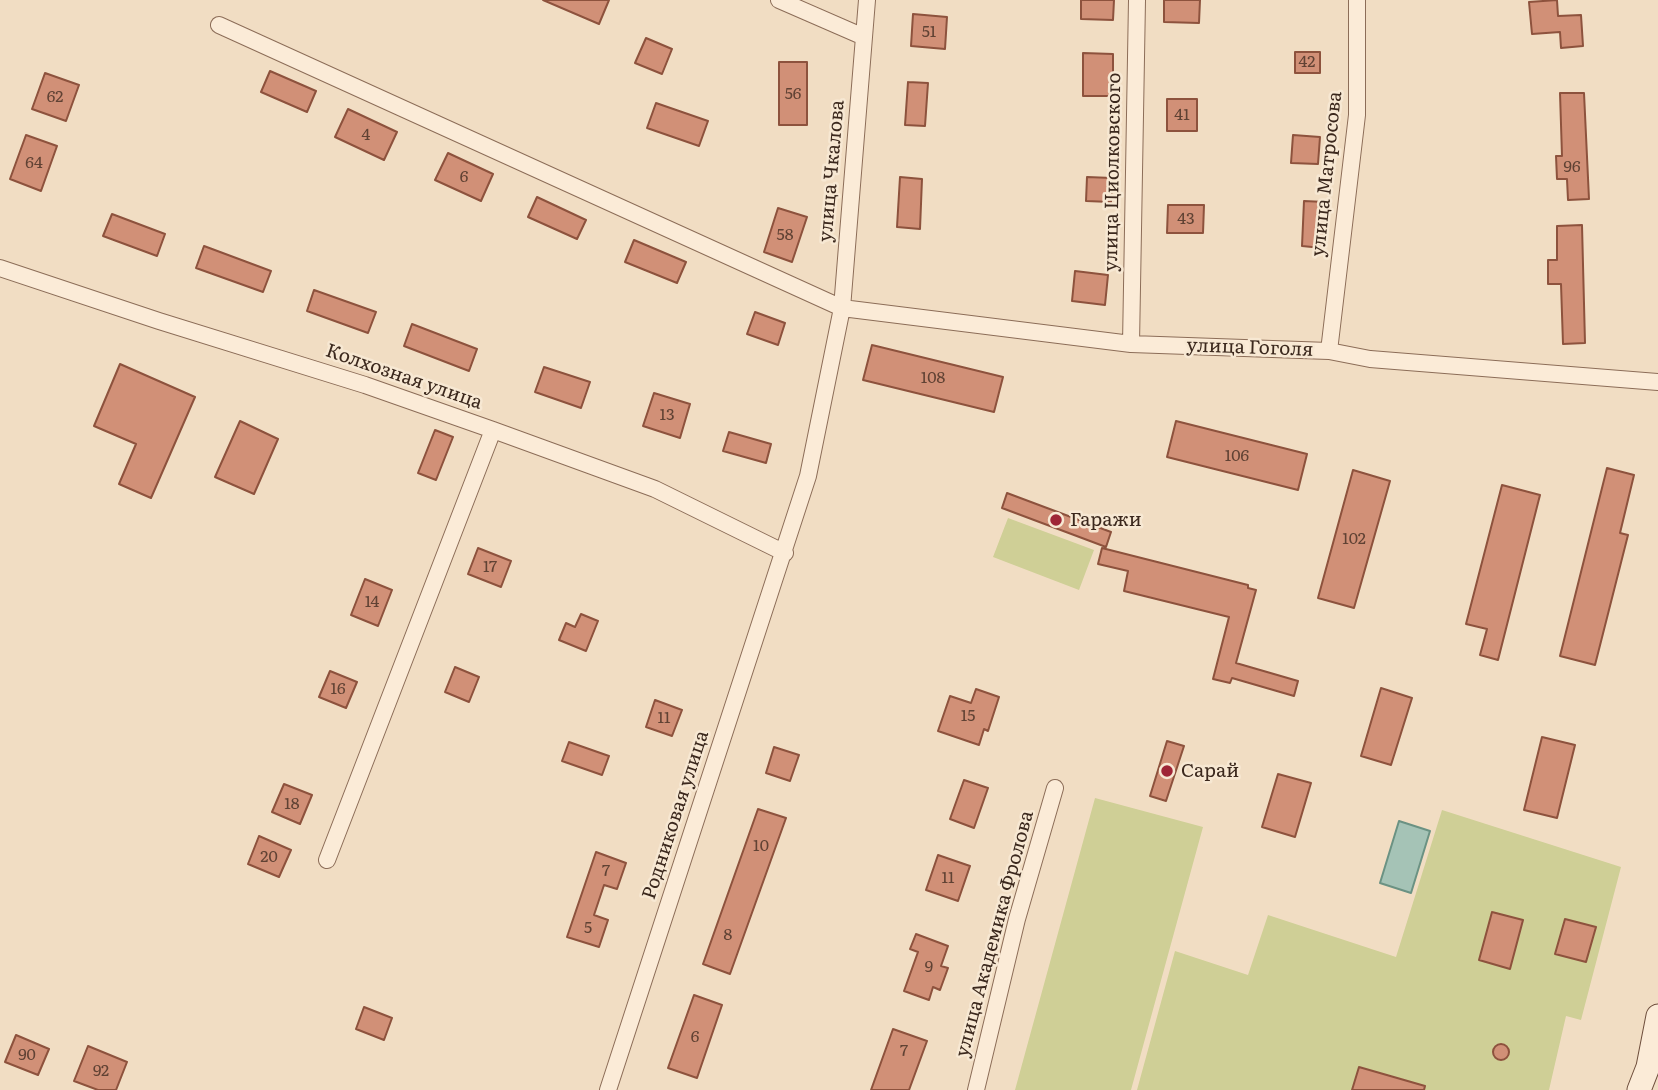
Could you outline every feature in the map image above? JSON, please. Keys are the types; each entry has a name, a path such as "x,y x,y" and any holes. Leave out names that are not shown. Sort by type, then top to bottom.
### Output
{"main road":[{"path":"1639,1090 1648,1067 1658,1016"}],"street":[{"path":"779,0 864,37"},
{"name":"улица Чкалова","path":"785,553 808,476 842,308 867,0"},
{"name":"улица Циолковского","path":"1131,344 1138,0"},
{"name":"улица Матросова","path":"1329,351 1357,115 1357,0"},
{"path":"219,25 842,308"},
{"name":"Колхозная улица","path":"0,268 365,385 493,430 655,489 785,553"},
{"name":"улица Гоголя","path":"842,308 1131,344 1329,351 1370,359 1658,382"},
{"path":"327,860 493,430"},
{"name":"Родниковая улица","path":"608,1090 778,566 785,553"},
{"name":"улица Академика Фролова","path":"976,1090 1017,919 1055,788"}],"green space":[{"path":"1008,518 1094,550 1079,590 993,557"},
{"path":"1095,798 1203,827 1131,1090 1015,1090"},
{"path":"1442,810 1621,867 1581,1020 1566,1016 1549,1090 1137,1090 1175,951 1248,975 1268,915 1396,957"}],"shaded area":[{"path":"1399,821 1430,831 1411,893 1380,883"}],"building":[{"path":"543,0 609,0 599,24"},
{"path":"1081,0 1114,0 1113,20 1081,19"},
{"path":"1164,0 1200,0 1199,23 1164,22"},
{"path":"1557,0 1558,16 1581,15 1583,46 1561,48 1560,32 1532,34 1529,2"},
{"path":"913,14 947,17 945,49 911,46"},
{"path":"646,38 672,49 662,74 635,63"},
{"path":"1295,52 1320,52 1320,73 1295,73"},
{"path":"1083,53 1113,54 1113,96 1083,96"},
{"path":"779,62 807,62 807,125 779,125"},
{"path":"270,71 316,91 307,112 261,92"},
{"path":"45,73 79,85 66,121 32,109"},
{"path":"908,82 928,83 925,126 905,125"},
{"path":"1560,93 1584,93 1589,199 1568,200 1567,179 1557,179 1556,156 1562,156"},
{"path":"1167,99 1197,99 1197,131 1167,131"},
{"path":"656,103 708,121 699,146 647,128"},
{"path":"348,109 397,132 384,160 335,137"},
{"path":"26,135 57,146 41,191 10,179"},
{"path":"1293,135 1320,137 1318,164 1291,163"},
{"path":"448,153 493,174 481,201 435,180"},
{"path":"900,177 922,179 920,229 897,227"},
{"path":"1087,177 1112,178 1111,202 1086,201"},
{"path":"537,197 586,220 577,239 528,217"},
{"path":"1304,201 1325,202 1322,248 1302,246"},
{"path":"1168,205 1204,205 1203,233 1167,233"},
{"path":"778,208 807,217 792,262 764,252"},
{"path":"112,214 165,234 157,256 103,236"},
{"path":"1582,225 1585,343 1563,344 1561,284 1548,284 1548,260 1557,260 1557,226"},
{"path":"634,240 686,262 677,283 625,262"},
{"path":"204,246 271,271 263,292 196,268"},
{"path":"1075,271 1108,275 1105,305 1072,301"},
{"path":"314,290 376,312 368,333 307,311"},
{"path":"755,312 785,323 778,345 747,334"},
{"path":"412,324 477,349 469,371 404,346"},
{"path":"872,345 1003,377 994,412 863,380"},
{"path":"120,364 195,397 151,498 119,484 136,444 94,426"},
{"path":"544,367 590,382 581,408 535,392"},
{"path":"654,393 690,404 680,438 643,426"},
{"path":"240,421 278,439 254,494 215,477"},
{"path":"1176,421 1307,454 1298,490 1167,457"},
{"path":"435,430 453,437 436,480 418,473"},
{"path":"729,432 771,444 766,463 723,451"},
{"path":"1607,468 1634,475 1620,533 1628,535 1595,665 1560,656"},
{"path":"1353,470 1390,481 1354,608 1318,598"},
{"path":"1502,485 1540,495 1498,660 1480,655 1487,629 1466,624"},
{"name":"Гаражи","path":"1007,493 1111,532 1106,547 1002,508"},
{"path":"478,548 511,561 501,587 468,574"},
{"path":"1102,548 1248,585 1248,588 1256,590 1236,663 1298,681 1294,696 1232,678 1230,683 1213,679 1229,617 1124,591 1128,571 1098,564"},
{"path":"365,579 392,590 378,626 351,615"},
{"path":"581,614 598,621 586,651 559,640 566,623 575,627"},
{"path":"455,667 479,677 469,702 445,692"},
{"path":"330,671 357,682 346,708 319,697"},
{"path":"1381,688 1412,698 1391,765 1361,756"},
{"path":"976,689 999,697 988,731 984,729 979,745 938,731 950,696 971,703"},
{"path":"655,700 682,710 672,736 646,727"},
{"path":"1542,737 1575,745 1557,818 1524,810"},
{"name":"Сарай","path":"1167,741 1184,746 1166,801 1150,796"},
{"path":"569,742 609,756 602,775 562,761"},
{"path":"774,747 799,755 790,781 766,773"},
{"path":"1278,774 1311,783 1295,837 1262,827"},
{"path":"964,780 988,788 974,828 950,819"},
{"path":"284,784 312,795 300,824 272,812"},
{"path":"758,809 786,818 730,974 703,964"},
{"path":"259,836 291,850 279,877 248,864"},
{"path":"596,852 626,863 617,889 604,885 594,915 608,920 599,947 567,937"},
{"path":"938,855 970,866 958,901 926,890"},
{"path":"1492,912 1523,920 1510,969 1479,960"},
{"path":"1565,919 1596,927 1586,962 1555,954"},
{"path":"916,934 948,946 941,966 948,968 940,990 933,987 929,1000 904,991 918,952 910,949"},
{"path":"694,995 722,1005 697,1078 668,1068"},
{"path":"364,1007 392,1018 384,1040 356,1029"},
{"path":"893,1029 927,1041 909,1090 871,1090"},
{"path":"16,1035 49,1049 38,1075 5,1062"},
{"path":"1501,1044 1509,1052 1501,1060 1493,1052"},
{"path":"88,1046 127,1062 116,1090 98,1090 74,1081"},
{"path":"1359,1067 1425,1086 1424,1090 1352,1090"}],"place":[{"name":"Гаражи","path":"1056,520"},
{"name":"Сарай","path":"1167,771"}]}
